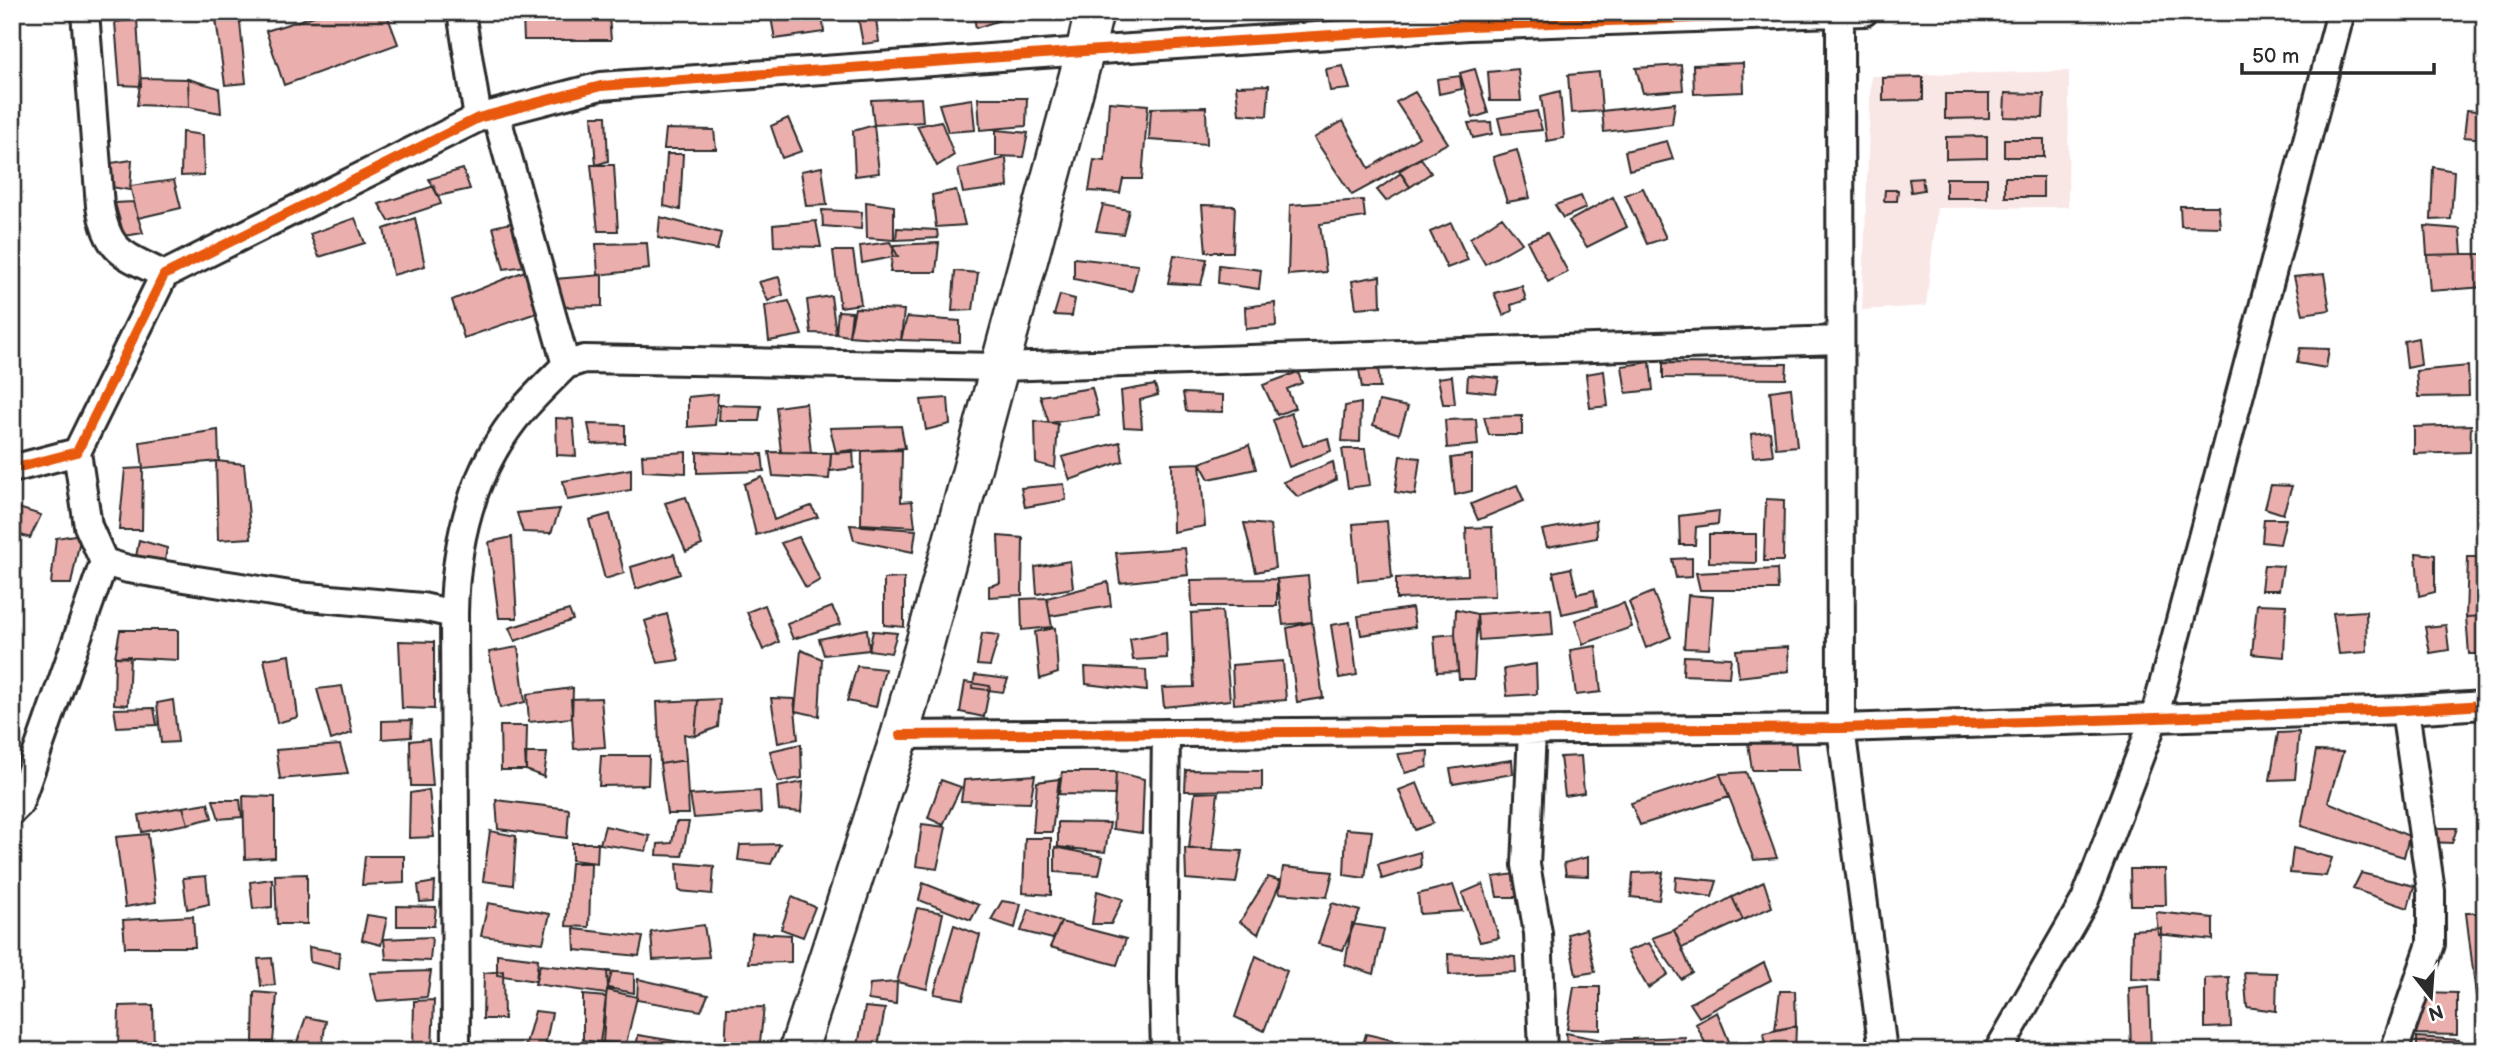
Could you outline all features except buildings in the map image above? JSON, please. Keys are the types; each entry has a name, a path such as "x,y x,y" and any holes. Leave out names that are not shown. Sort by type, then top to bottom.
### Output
{"main road":[{"path":"798,1051 900,734 1094,12"}],"street":[{"path":"85,12 104,229 119,252 164,275"},
{"path":"461,12 487,116 566,365"},
{"path":"1998,1051 2085,900 2154,719 2341,12"},
{"path":"12,811 19,804 104,562 89,526 77,452 164,275 487,116 601,86 1085,51 1468,19 1848,13 1840,340 1841,729 1884,1051"},
{"path":"456,1051 455,573 466,517 485,466 513,421 566,365 584,359 1000,368 1840,340"},
{"path":"12,468 77,452"},
{"path":"104,562 128,569 297,596 422,607 454,614"},
{"path":"900,734 1841,729 2485,705"},
{"path":"2394,1051 2431,944 2431,891 2405,710"},
{"path":"1532,731 1526,865 1538,933 1543,1051"},
{"path":"1165,1051 1163,978 1166,733"}],"shaded area":[{"path":"2069,71 2068,207 1937,208 1926,306 1862,310 1871,76"}],"cycle path":[{"path":"12,469 77,452 164,275 478,118 601,86 1469,26 1864,12"},
{"path":"900,735 1841,728 2405,710 2485,705"}]}
